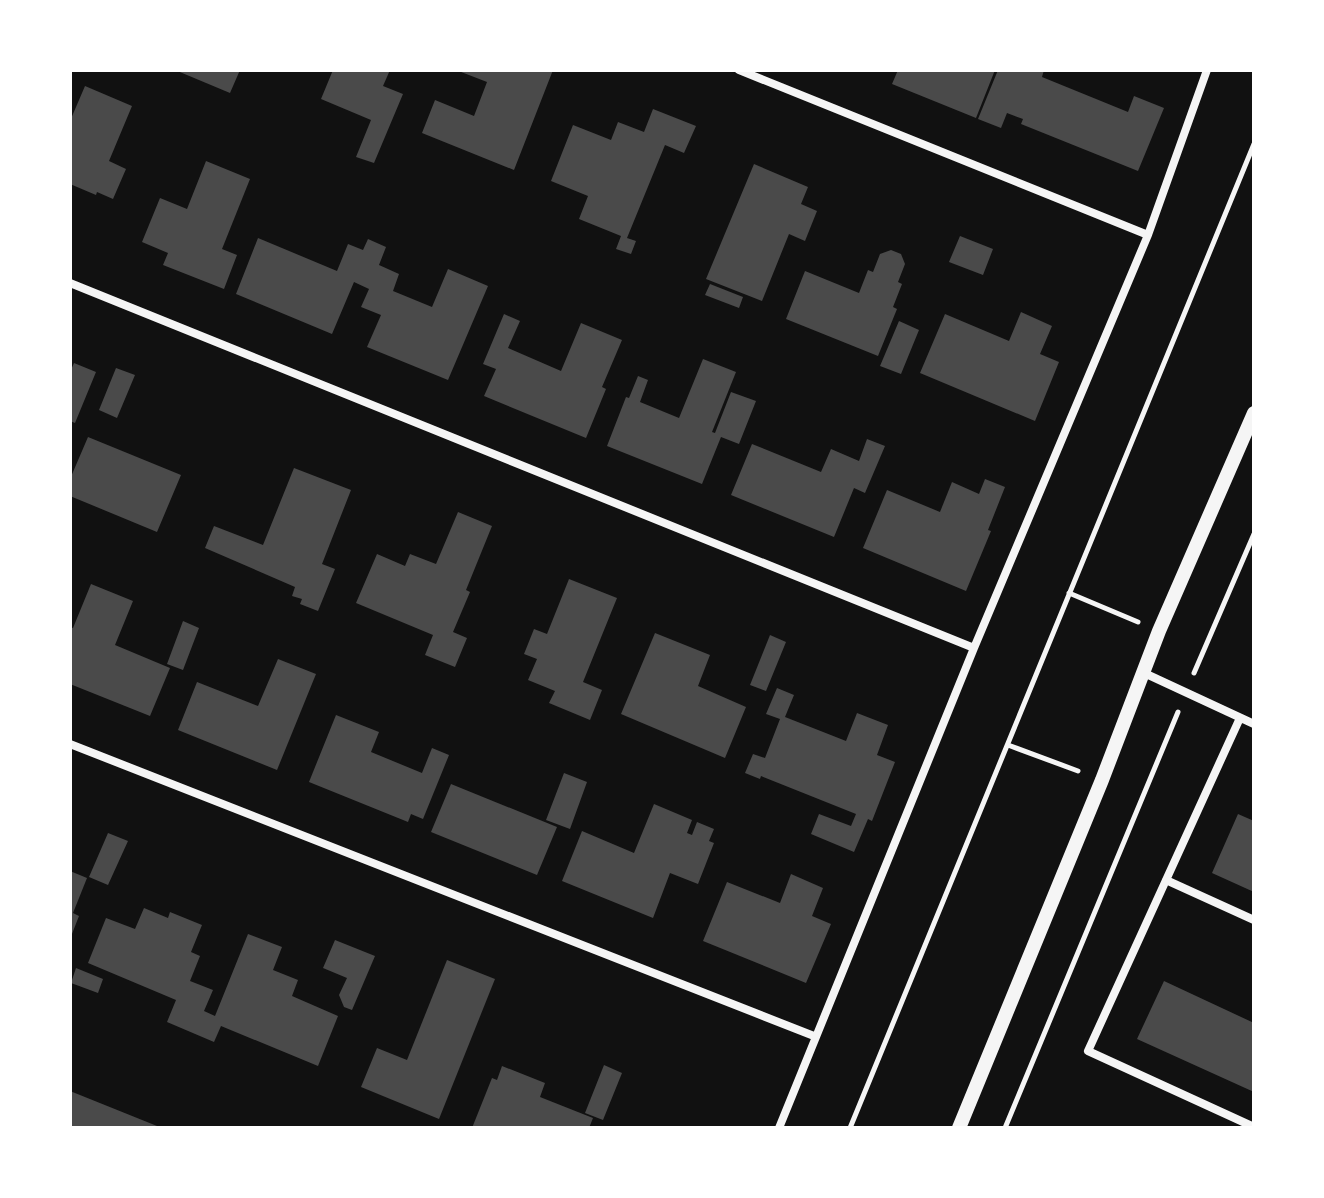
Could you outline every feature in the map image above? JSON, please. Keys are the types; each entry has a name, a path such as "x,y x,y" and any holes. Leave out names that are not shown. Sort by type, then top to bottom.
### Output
{"street":[{"path":"739,70 1148,235"},
{"path":"779,1128 974,648 1148,235 1207,70"},
{"path":"70,283 974,648"},
{"path":"959,1128 1102,780 1142,672 1254,413"},
{"path":"1142,672 1254,724"},
{"path":"1240,718 1088,1051 1254,1127"},
{"path":"70,744 814,1036"},
{"path":"1166,880 1254,920"}],"path":[{"path":"850,1128 1254,144"},
{"path":"1005,1128 1254,534"},
{"path":"1069,593 1159,631"},
{"path":"1008,745 1102,780"}],"building":[{"path":"175,70 240,70 230,93"},
{"path":"333,70 390,70 383,86 403,94 374,163 356,157 371,120 321,99"},
{"path":"456,70 553,70 514,170 422,133 435,100 474,116 487,82"},
{"path":"898,70 995,70 976,118 892,84"},
{"path":"998,70 1044,70 1042,77 1128,112 1134,96 1164,108 1138,171 1021,124 1023,119 1007,113 1001,128 978,119"},
{"path":"85,86 132,106 109,161 126,169 113,199 70,184 70,121"},
{"path":"653,109 696,126 684,153 665,145 627,238 636,241 631,254 616,249 621,236 579,219 588,196 551,181 573,125 611,140 618,122 644,132"},
{"path":"206,161 250,179 222,249 237,255 224,289 163,265 168,253 142,242 160,198 187,209"},
{"path":"754,164 808,187 801,204 817,211 805,241 789,234 762,301 706,279"},
{"path":"960,236 993,249 983,275 949,262"},
{"path":"258,238 337,271 348,244 363,250 368,239 386,247 379,265 399,274 393,291 432,307 448,269 488,286 448,380 367,347 381,315 361,307 369,289 354,282 332,334 236,294"},
{"path":"891,250 901,254 905,264 898,282 902,284 893,307 897,309 878,356 786,319 805,271 859,293 868,270 873,272 880,254"},
{"path":"710,284 743,297 739,308 705,295"},
{"path":"1021,312 1052,326 1040,354 1059,362 1035,421 920,373 945,314 1009,341"},
{"path":"504,314 520,321 508,348 561,371 581,323 622,340 602,387 606,389 586,438 484,396 496,369 483,364"},
{"path":"899,321 919,330 901,374 880,366"},
{"path":"703,359 736,372 712,432 715,433 731,392 756,401 739,444 721,437 702,484 607,446 626,397 629,398 638,376 648,380 640,402 679,418"},
{"path":"74,363 96,372 75,423 70,421 70,372"},
{"path":"116,368 135,375 117,418 99,410"},
{"path":"88,437 181,475 157,532 70,496 70,479"},
{"path":"867,439 885,446 865,493 854,488 834,537 731,495 752,444 821,472 831,449 859,461"},
{"path":"294,468 351,490 322,564 335,569 318,611 300,604 302,599 292,596 295,587 205,548 214,526 263,545"},
{"path":"985,479 1005,487 966,591 863,548 887,490 940,512 952,482 979,494"},
{"path":"458,512 492,526 453,632 467,638 455,667 425,655 433,635 356,603 377,554 405,566 410,554 436,564"},
{"path":"569,579 617,598 583,682 602,690 590,720 549,703 555,691 528,680 537,659 524,654 534,629 547,634"},
{"path":"91,584 133,601 115,645 170,668 150,716 70,684 70,627 73,628"},
{"path":"183,621 199,628 183,670 167,664"},
{"path":"655,633 710,655 698,686 746,707 725,758 621,714"},
{"path":"770,635 786,642 766,691 750,685"},
{"path":"278,659 316,674 277,770 178,730 197,682 258,706"},
{"path":"777,688 794,695 785,717 846,741 857,713 888,725 877,755 895,762 872,821 868,819 854,852 811,834 819,814 851,826 856,814 761,776 760,779 745,773 753,754 765,758 780,719 766,714"},
{"path":"336,715 379,732 371,752 422,773 432,748 449,755 423,819 411,814 408,822 309,782"},
{"path":"564,773 587,782 570,829 546,820"},
{"path":"451,784 557,827 537,875 431,832"},
{"path":"654,804 692,820 687,833 692,835 697,822 714,829 709,841 714,843 698,884 670,873 653,918 562,881 582,831 634,853"},
{"path":"1238,814 1254,821 1254,892 1212,873"},
{"path":"108,833 128,841 108,885 89,877"},
{"path":"70,871 87,878 73,913 79,916 70,939"},
{"path":"791,874 823,888 812,916 831,924 806,983 703,941 727,882 780,903"},
{"path":"144,908 168,918 170,912 202,925 191,952 200,956 190,981 213,990 204,1011 215,1016 248,934 282,947 273,970 298,980 292,996 338,1016 318,1066 221,1026 214,1042 167,1022 176,1000 88,963 106,918 135,929"},
{"path":"335,940 375,956 352,1010 344,1007 339,995 347,978 323,968"},
{"path":"447,960 495,979 439,1119 361,1087 377,1048 407,1060"},
{"path":"76,968 103,979 98,993 71,983"},
{"path":"1164,981 1254,1023 1254,1092 1137,1039"},
{"path":"604,1065 622,1073 603,1120 585,1113"},
{"path":"502,1066 545,1083 540,1097 593,1118 589,1128 472,1128 492,1078 497,1080"},
{"path":"70,1091 162,1128 70,1128"}]}
